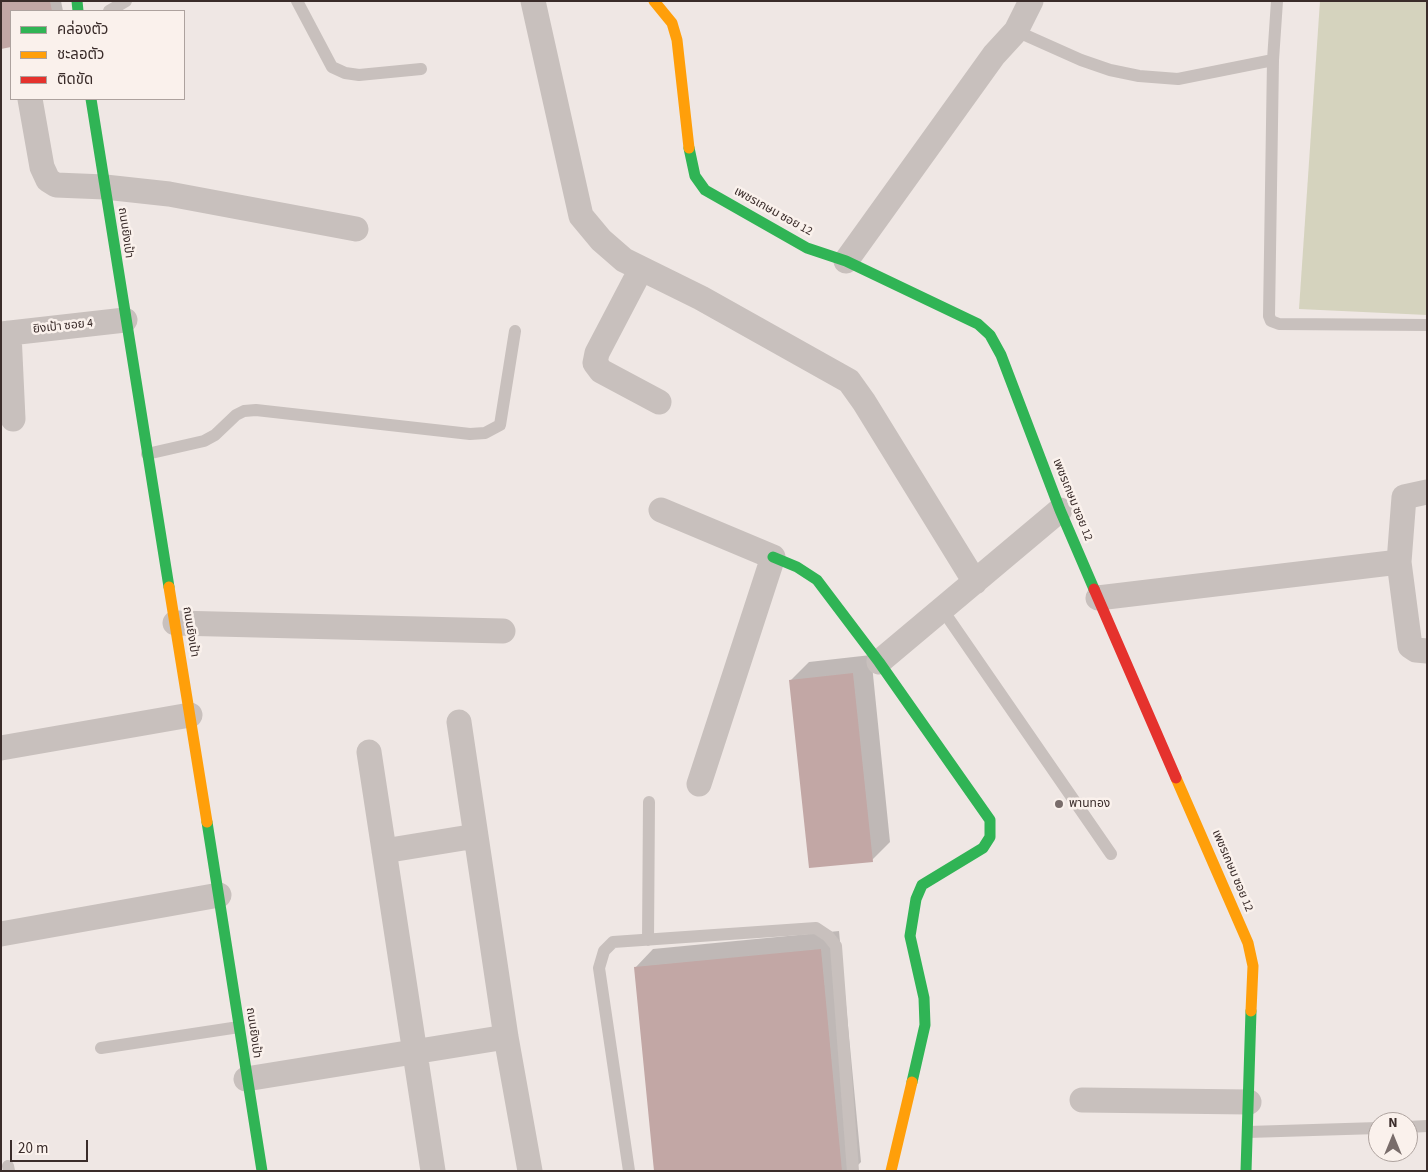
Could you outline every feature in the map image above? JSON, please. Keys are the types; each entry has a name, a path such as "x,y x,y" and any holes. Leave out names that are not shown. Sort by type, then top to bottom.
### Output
{"street":[{"path":"533,1 581,216 601,240 624,260 701,298 849,381 976,582"},
{"name":"เพชรเกษม ซอย 12","path":"654,1 672,23 677,40 691,164 695,176 705,190 807,248 846,261 978,324 990,335 1001,355 1060,510 1248,943 1253,966 1246,1171"},
{"path":"846,261 994,55 1016,30 1031,1"},
{"path":"30,100 42,167 48,180 56,185 104,186 169,194 356,229"},
{"name":"ถนนยิงเป้า","path":"91,100 124,320 148,454 262,1171"},
{"path":"641,269 597,353 595,363 602,372 659,402"},
{"name":"ยิงเป้า ซอย 4","path":"5,334 124,320"},
{"path":"5,334 13,419"},
{"path":"1427,492 1404,497 1400,562 1410,646 1416,650 1427,650"},
{"path":"661,510 797,567 817,580 879,662 990,820 990,837 982,848 922,886 916,899 910,936 924,998 925,1025 891,1171"},
{"path":"879,662 1060,510"},
{"path":"699,784 773,557"},
{"path":"1098,598 1400,562"},
{"path":"175,623 503,631"},
{"path":"1,748 190,715"},
{"path":"459,722 506,1037 530,1171"},
{"path":"369,752 433,1171"},
{"path":"384,851 476,836"},
{"path":"1,934 219,895"},
{"path":"246,1079 506,1037"},
{"path":"1082,1100 1249,1102"}],"lane":[{"path":"111,10 126,1"},
{"path":"297,1 332,67 345,73 360,75 421,69"},
{"path":"1277,1 1273,60 1269,316 1271,321 1279,324 1427,325"},
{"path":"1016,30 1081,60 1110,70 1139,76 1178,79 1273,60"},
{"path":"148,454 204,441 215,435 236,415 244,411 256,410 470,434 485,433 500,425 515,331"},
{"path":"942,609 1111,854"},
{"path":"648,940 649,802"},
{"path":"629,1171 599,968 604,951 613,942 816,928 828,936 836,946 853,1171"},
{"path":"101,1048 239,1026"},
{"path":"1248,1132 1368,1128"}],"shaded area":[{"path":"1320,1 1427,1 1427,315 1299,309"}],"building":[{"path":"1,1 50,1 52,10 10,10 10,47 1,49"},
{"path":"853,673 873,862 809,868 789,680"},
{"path":"821,949 842,1171 654,1171 634,967"}],"traffic: fast":[{"path":"77,1 78,10"},
{"path":"91,100 169,587"},
{"path":"689,148 695,176 705,190 807,248 846,261 978,324 990,335 1001,355 1060,510 1094,589"},
{"path":"773,557 797,567 817,580 879,662 990,820 990,837 983,848 922,885 916,899 910,936 924,998 925,1025 912,1082"},
{"path":"207,822 262,1171"},
{"path":"1246,1171 1251,1011"}],"traffic: slow":[{"path":"654,1 672,23 677,40 689,148"},
{"path":"169,587 207,822"},
{"path":"1176,778 1248,943 1253,966 1251,1011"},
{"path":"891,1171 912,1082"}],"traffic: jam":[{"path":"1094,589 1176,778"}],"place":[{"name":"พานทอง","path":"1059,804"}]}
